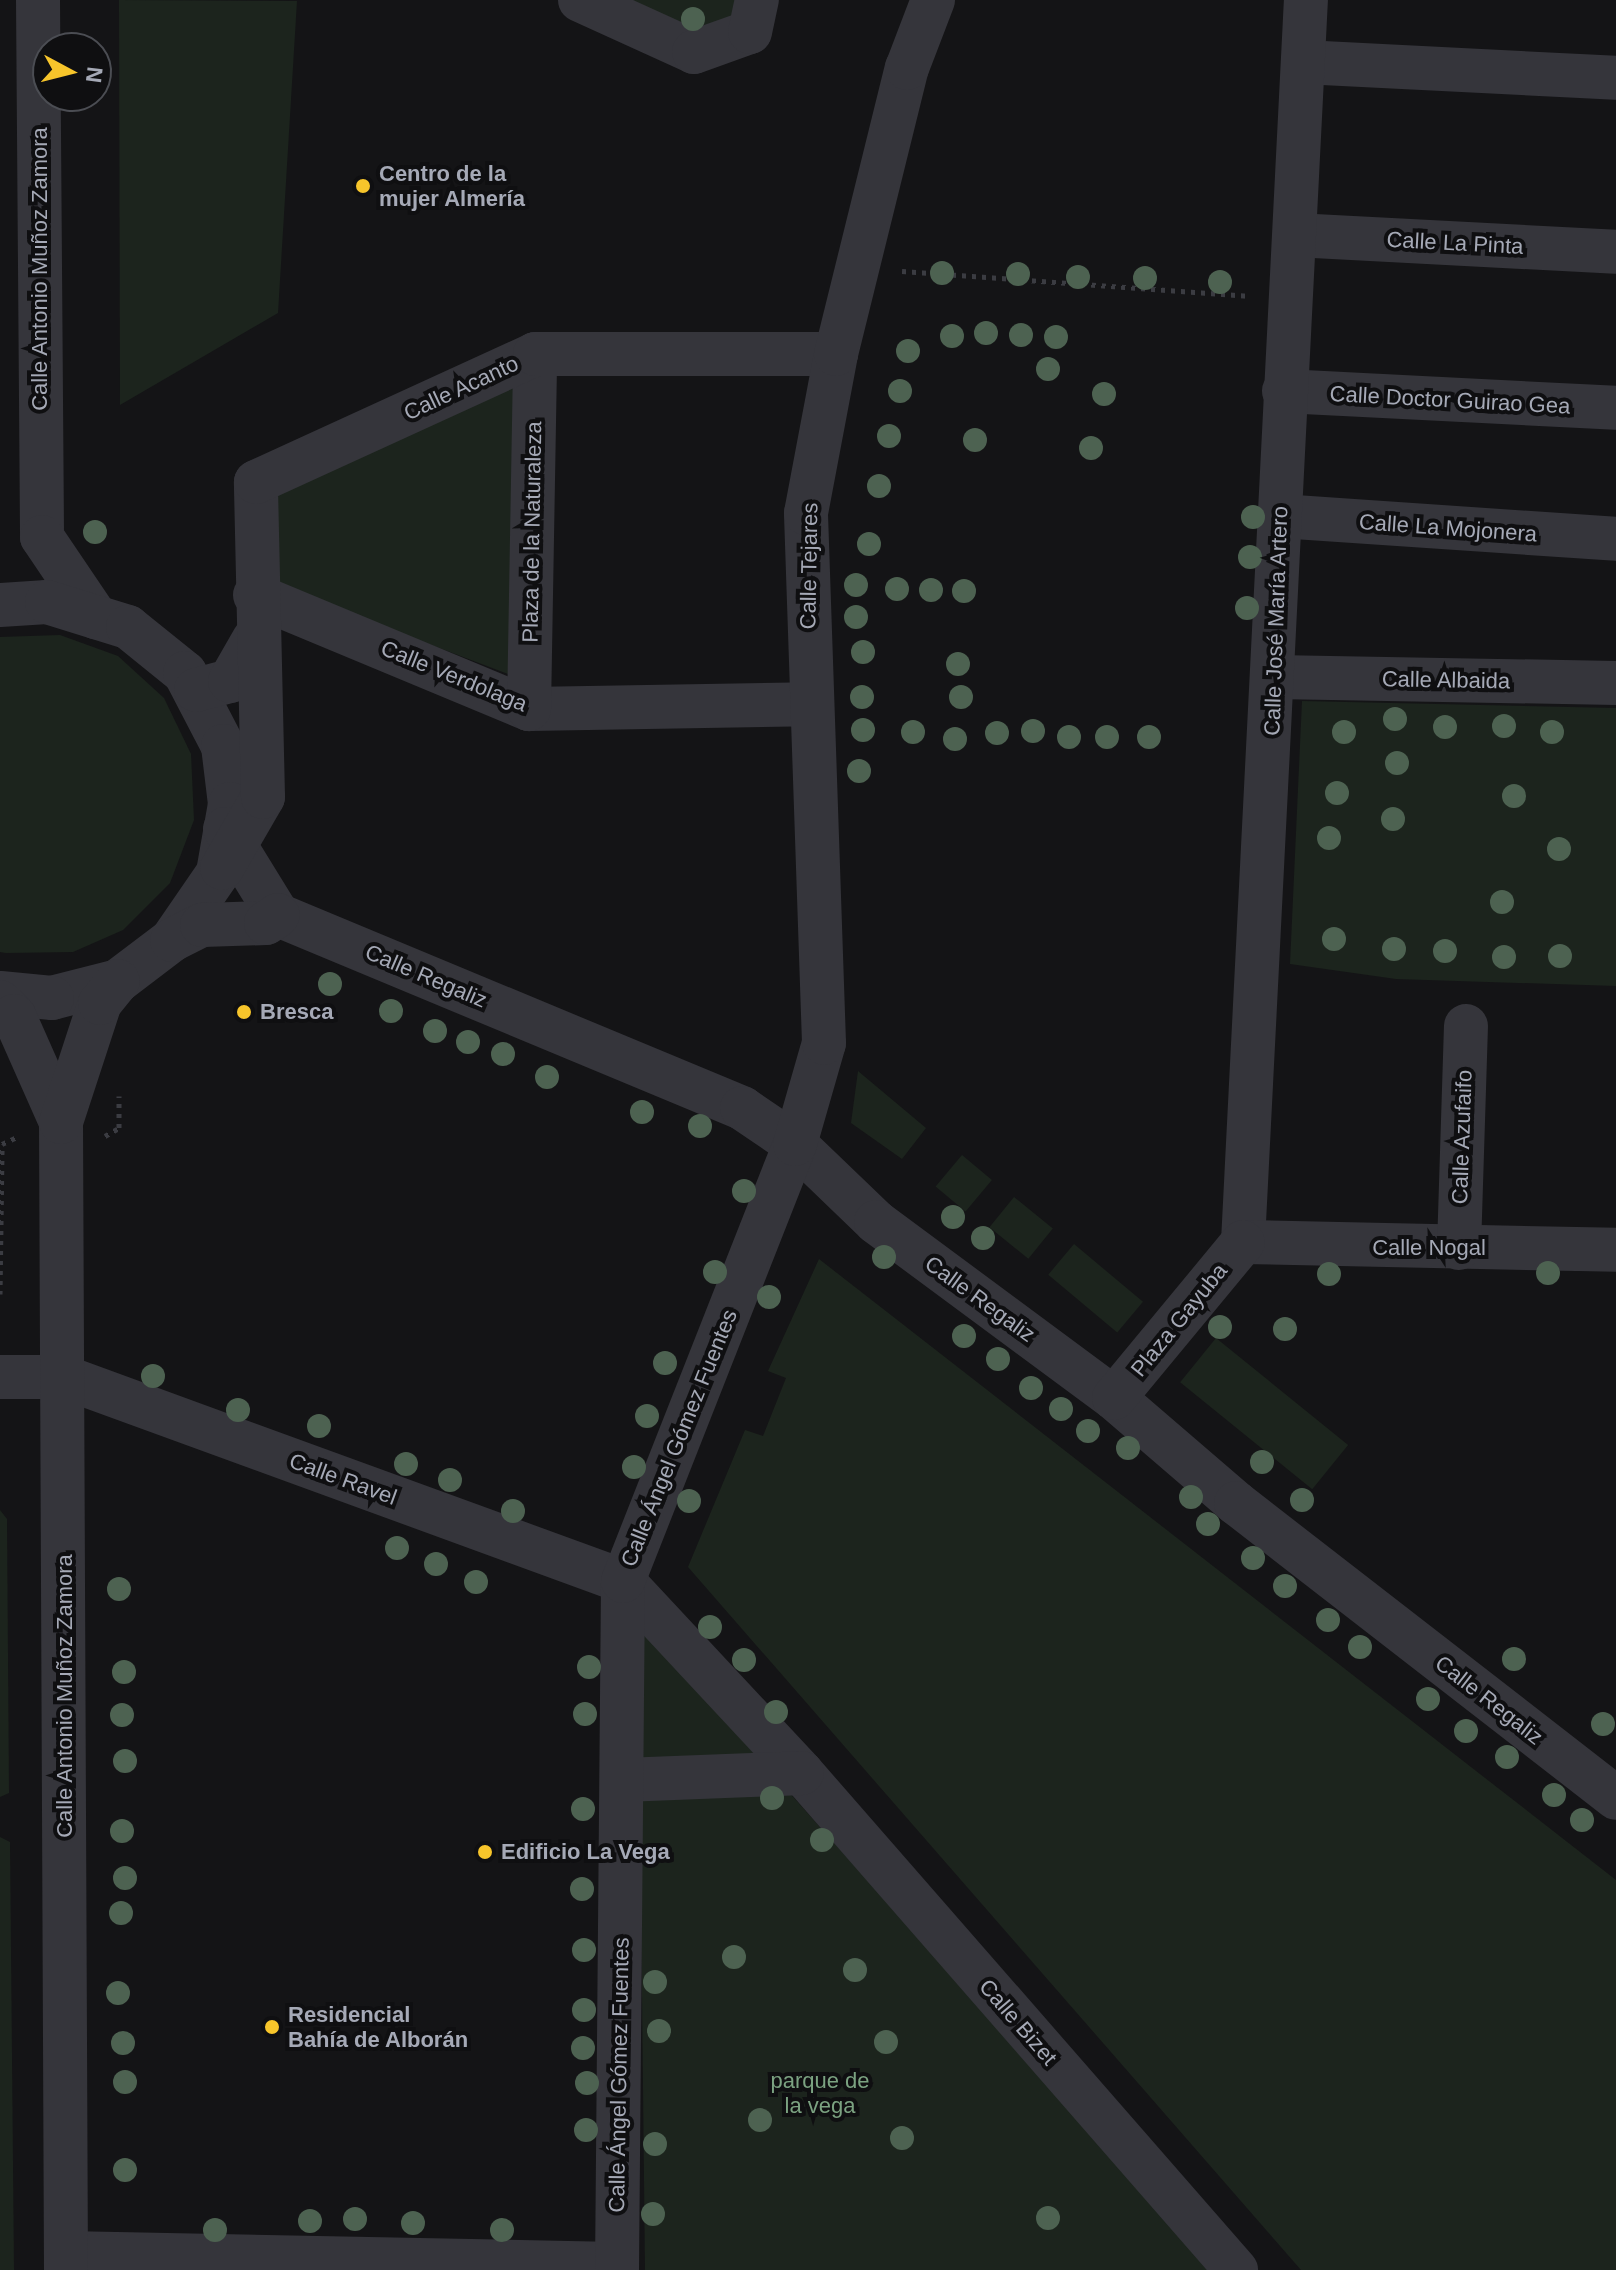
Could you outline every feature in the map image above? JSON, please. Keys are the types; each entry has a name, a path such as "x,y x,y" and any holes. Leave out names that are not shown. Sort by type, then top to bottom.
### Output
{"street":[{"name":"Calle Antonio Muñoz Zamora","path":"38,0 42,537"},
{"path":"580,0 694,52 750,32 757,0"},
{"name":"Calle Tejares","path":"795,1144 824,1043 808,704 806,513 836,354 861,268 907,68 933,0"},
{"name":"Calle José María Artero","path":"1243,1242 1275,677 1284,391 1306,0"},
{"path":"1303,62 1616,78"},
{"name":"Calle La Pinta","path":"1295,235 1616,252"},
{"name":"Calle Acanto","path":"172,940 263,797 264,669 254,639 256,482 535,354 836,354"},
{"name":"Plaza de la Naturaleza","path":"529,709 535,354"},
{"name":"Calle Doctor Guirao Gea","path":"1284,391 1616,408"},
{"name":"Calle La Mojonera","path":"1280,516 1616,539"},
{"path":"0,599 42,537 96,617"},
{"name":"Calle Verdolaga","path":"255,595 529,709 808,704"},
{"path":"0,605 47,602 128,627 196,690 223,746 230,804 227,850 278,915 266,923 202,925 172,940 118,981 52,998 0,993"},
{"name":"Calle Acanto","path":"196,690 230,681 254,639"},
{"name":"Calle Albaida","path":"1275,677 1616,683"},
{"name":"Calle Regaliz","path":"278,915 742,1108 795,1144 876,1222 1114,1398 1236,1503 1616,1798"},
{"name":"Calle Antonio Muñoz Zamora","path":"66,2261 61,1122 100,1003 118,981"},
{"name":"Calle Antonio Muñoz Zamora","path":"0,1002 14,1016 61,1122"},
{"name":"Calle Azufaifo","path":"1459,1248 1466,1026"},
{"name":"Calle Ángel Gómez Fuentes","path":"617,2267 623,1581 795,1144"},
{"name":"Calle Nogal","path":"1243,1242 1616,1250"},
{"name":"Plaza Gayuba","path":"1114,1398 1243,1242"},
{"path":"0,1377 64,1377"},
{"name":"Calle Ravel","path":"64,1377 623,1581"},
{"name":"Calle Bizet","path":"623,1581 802,1773 1236,2270"},
{"path":"623,1780 802,1773"},
{"path":"66,2261 617,2267"}],"path":[{"path":"861,268 1290,299"},
{"path":"110,1136 119,1128 119,1103"},
{"path":"0,1294 2,1144 15,1136"}],"green space":[{"path":"119,0 297,1 278,313 120,405"},
{"path":"619,0 739,0 734,20 686,30"},
{"path":"517,375 513,676 273,585 278,488"},
{"path":"60,635 118,656 164,698 191,754 194,820 170,883 123,930 73,952 0,952 0,637"},
{"path":"1302,701 1616,708 1616,986 1396,979 1290,964"},
{"path":"858,1071 926,1128 902,1159 851,1123"},
{"path":"962,1155 992,1180 966,1211 936,1186"},
{"path":"1014,1197 1053,1228 1028,1259 989,1227"},
{"path":"1074,1244 1143,1302 1117,1332 1048,1275"},
{"path":"819,1259 1616,1880 1616,2270 1301,2270 688,1567 745,1430 763,1436 786,1378 768,1371"},
{"path":"1216,1338 1348,1445 1312,1489 1180,1382"},
{"path":"0,1510 7,1519 9,1793 0,1797"},
{"name":"parque de la vega","path":"638,1626 754,1753 1215,2270 645,2270"},
{"path":"0,1837 10,1842 14,2270 0,2270"}],"place":[{"name":"Centro de la mujer Almería","path":"363,186"},
{"name":"Bresca","path":"244,1012"},
{"name":"Edificio La Vega","path":"485,1852"},
{"name":"Residencial Bahía de Alborán","path":"272,2027"}]}
